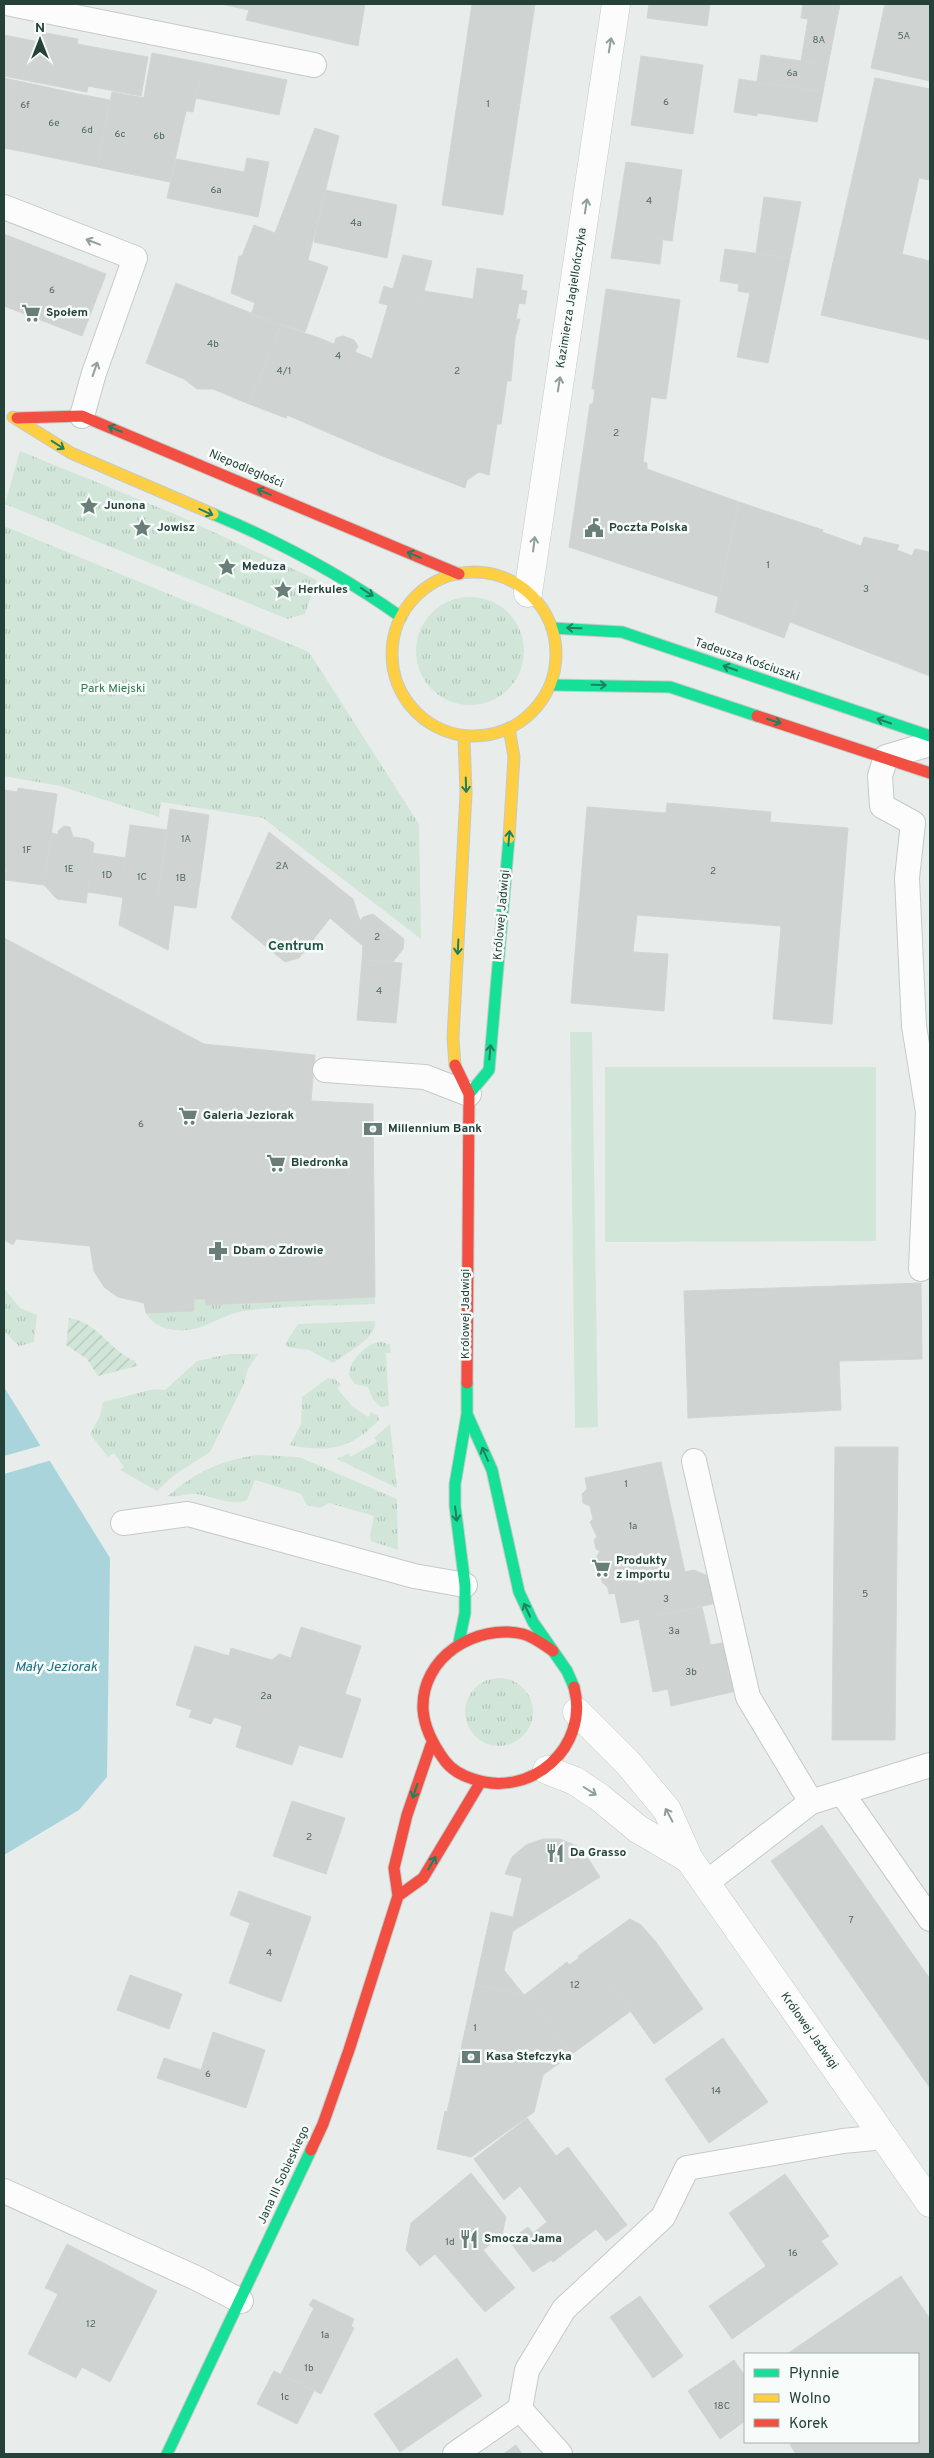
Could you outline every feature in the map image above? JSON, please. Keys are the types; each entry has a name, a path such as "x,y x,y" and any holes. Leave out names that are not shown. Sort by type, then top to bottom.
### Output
{"street":[{"name":"Kazimierza Jagiellończyka","path":"528,592 616,4"},
{"name":"Niepodległości","path":"4,413 17,418 68,452 280,544 354,584 401,617"},
{"name":"Niepodległości","path":"17,418 82,416 459,574"},
{"path":"477,572 496,575 513,582 528,592 542,609 552,628 556,647 555,666 550,685 540,703 531,713 509,728 487,735 464,736 445,731 428,722 413,709 402,693 395,675 392,656 394,636 401,617 411,602 425,589 441,580 459,574 477,572"},
{"name":"Tadeusza Kościuszki","path":"552,628 622,632 930,736"},
{"path":"550,685 670,687 886,757 930,774"},
{"name":"Królowej Jadwigi","path":"468,1094 489,1070 512,801 514,757 509,728"},
{"name":"Królowej Jadwigi","path":"459,1642 465,1613 464,1585 454,1506 454,1484 467,1414 468,1094 455,1065 453,1038 466,794 464,736"},
{"name":"Królowej Jadwigi","path":"467,1414 492,1470 510,1560 525,1607 537,1630 553,1651"},
{"path":"491,1631 524,1634 553,1651 572,1679 577,1712 569,1744 546,1770 515,1784 480,1783 452,1769 431,1744 422,1717 424,1688 437,1662 459,1642 491,1631"},
{"name":"Królowej Jadwigi","path":"577,1712 628,1763 667,1810 689,1859 929,2198"},
{"name":"Jana III Sobieskiego","path":"167,2454 241,2301 322,2124 349,2050 398,1896 394,1868 407,1815 431,1744"},
{"name":"Królowej Jadwigi","path":"546,1770 574,1782 591,1792 638,1829 689,1859"},
{"path":"398,1896 422,1878 480,1783"}],"lane":[{"path":"10,4 314,65"},
{"path":"4,207 135,258 94,373 82,416"},
{"path":"921,1269 928,1112 914,1026 907,878 922,826 882,806 880,776 886,757 930,744"},
{"path":"325,1070 425,1077 468,1094"},
{"path":"694,1461 748,1697 811,1802"},
{"path":"123,1523 188,1514 414,1576 464,1585"},
{"path":"706,1883 811,1802 930,1765"},
{"path":"842,1793 930,1920"},
{"path":"455,2454 520,2409 526,2370 564,2309 663,2217 687,2168 843,2141 884,2137"},
{"path":"4,2191 196,2278 241,2301"},
{"path":"520,2409 560,2454"}],"green space":[{"path":"20,451 177,515 317,580 305,614 287,619 5,504"},
{"name":"Park Miejski","path":"4,526 309,652 419,824 421,939 263,818 161,802 159,817 60,786 4,776"},
{"path":"470,597 491,601 508,613 520,630 524,651 520,672 508,689 491,701 470,705 449,701 432,689 420,672 416,651 420,630 432,613 449,601"},
{"path":"570,1032 592,1032 598,1427 575,1428"},
{"path":"605,1067 876,1067 876,1241 605,1242"},
{"path":"4,1288 20,1308 37,1315 34,1342 19,1346 4,1331"},
{"path":"375,1297 375,1304 244,1311 201,1327 186,1330 163,1328 153,1322 146,1313 194,1311 194,1299 205,1299 206,1305"},
{"path":"69,1318 88,1325 118,1351 135,1361 137,1366 98,1376 87,1359 66,1345"},
{"path":"375,1321 372,1333 366,1339 333,1363 309,1350 287,1347 285,1344 298,1324"},
{"path":"382,1342 390,1345 391,1353 386,1353 389,1406 381,1407 373,1400 368,1387 355,1384 349,1376 352,1364 360,1353 370,1345"},
{"path":"229,1354 258,1354 248,1369 244,1384 210,1452 173,1476 157,1491 120,1470 124,1467 114,1453 108,1457 90,1434 100,1416 103,1402 154,1389 165,1390 197,1361"},
{"path":"328,1378 335,1379 341,1385 337,1388 352,1406 368,1417 371,1412 378,1416 379,1420 369,1430 349,1443 316,1449 290,1445 301,1424 302,1397"},
{"path":"390,1424 397,1488 337,1459 349,1453 350,1457 377,1442 374,1438"},
{"path":"258,1455 299,1457 397,1499 398,1550 371,1541 370,1535 374,1516 329,1503 320,1508 307,1505 301,1494 255,1480 247,1500 241,1502 228,1502 196,1494 168,1496 188,1480 210,1468 233,1460"},
{"path":"492,1678 506,1678 518,1683 528,1693 533,1705 533,1719 528,1731 518,1741 506,1746 492,1746 480,1741 470,1731 465,1719 465,1705 470,1693 480,1683"}],"water":[{"name":"Mały Jeziorak","path":"4,1387 110,1558 107,1777 79,1810 4,1855"}],"pier":[{"path":"43,1445 52,1460 4,1474 4,1456"}],"building":[{"path":"221,4 365,4 358,46 246,20 249,10"},
{"path":"472,4 535,4 503,215 442,205"},
{"path":"649,4 710,4 707,26 647,18"},
{"path":"803,4 840,4 828,65 801,61 808,19 801,18"},
{"path":"885,4 930,4 930,81 871,68"},
{"path":"41,32 78,39 77,44 148,57 141,96 88,86 87,92 4,76 4,35 39,42"},
{"path":"152,53 203,63 193,112 186,111 170,182 130,174"},
{"path":"761,55 828,65 823,92 757,82"},
{"path":"641,56 703,65 693,134 631,125"},
{"path":"203,63 287,80 279,115 196,98"},
{"path":"4,78 13,80 4,122"},
{"path":"875,78 930,89 930,180 919,178 902,254 930,261 930,340 821,315"},
{"path":"739,79 823,92 817,122 757,113 757,116 734,112"},
{"path":"13,80 46,87 30,153 4,148 4,122"},
{"path":"46,87 78,94 64,160 30,153"},
{"path":"112,92 144,98 130,174 97,167"},
{"path":"78,94 110,100 97,167 64,160"},
{"path":"315,128 339,136 308,260 328,267 305,332 251,315 255,303 231,293 239,256 242,256 254,225 275,233"},
{"path":"247,158 269,162 258,217 167,198 176,159 244,172"},
{"path":"626,162 682,170 672,241 615,233"},
{"path":"325,190 397,205 387,258 314,242"},
{"path":"764,197 801,202 790,258 756,253"},
{"path":"615,233 663,239 660,264 611,258"},
{"path":"4,234 106,274 82,336 4,306"},
{"path":"725,249 790,258 768,363 737,357 750,293 738,291 739,284 720,281"},
{"path":"403,255 432,261 380,455 287,415 319,338 334,344 336,338 343,336 354,340 358,346 355,352 372,359 388,305 379,303 384,286 393,289"},
{"path":"477,268 523,275 521,290 527,291 525,304 519,303 516,319 520,319 515,338 511,381 507,381 501,424 497,424 489,475 479,472 467,480 465,488 380,455 424,291 473,299"},
{"path":"176,283 281,325 249,404 213,389 197,389 184,379 146,363"},
{"path":"606,289 680,300 666,399 651,397 643,462 647,463 647,469 739,502 719,597 569,547 590,404 593,404 595,389 592,389"},
{"path":"281,325 319,338 286,418 249,404"},
{"path":"739,502 823,530 784,638 715,612"},
{"path":"822,532 861,546 864,537 899,545 897,550 912,556 915,549 930,552 930,676 790,622"},
{"path":"18,788 57,794 44,885 5,880 4,829 12,831"},
{"path":"4,790 18,792 12,831 4,829"},
{"path":"667,803 771,812 770,822 848,828 832,1024 773,1019 781,926 637,915 633,952 668,954 664,1011 571,1003 587,807 666,813"},
{"path":"170,809 209,815 204,853 165,847"},
{"path":"130,825 167,830 157,903 174,905 168,950 119,925 123,898 120,897"},
{"path":"64,826 70,827 73,837 87,839 94,843 86,903 57,899 44,885 52,833 58,835 58,831"},
{"path":"269,832 353,899 360,921 350,935 330,918 299,958 285,962 231,918"},
{"path":"165,847 204,853 196,908 157,903"},
{"path":"92,853 126,858 120,897 88,892"},
{"path":"373,914 404,939 403,949 393,962 362,960 363,946 350,935 363,917"},
{"name":"Galeria Jeziorak","path":"4,938 204,1044 315,1055 311,1101 373,1104 375,1297 206,1305 205,1299 194,1299 194,1311 146,1313 144,1303 118,1297 104,1287 94,1271 90,1246 16,1239 13,1245 4,1240"},
{"path":"362,960 402,963 396,1023 357,1020"},
{"path":"921,1283 922,1359 839,1361 836,1286"},
{"path":"836,1286 841,1410 688,1418 684,1291"},
{"path":"835,1447 898,1447 895,1740 832,1740"},
{"path":"661,1462 669,1499 592,1515 590,1506 583,1503 582,1494 587,1489 585,1478"},
{"path":"669,1499 677,1535 600,1551 596,1549 594,1540 597,1537 590,1522 593,1519 592,1515"},
{"path":"677,1535 685,1572 608,1588 602,1582 600,1574 604,1571 603,1566 598,1564 597,1556 600,1551"},
{"path":"694,1570 708,1576 717,1603 621,1623 615,1593 609,1594 608,1588"},
{"path":"702,1607 710,1642 646,1655 639,1619"},
{"path":"301,1627 361,1646 345,1694 361,1699 342,1758 299,1745 292,1765 236,1747 242,1726 214,1717 211,1724 189,1717 192,1710 176,1705 195,1646 229,1656 231,1648 272,1660 279,1654 291,1658"},
{"path":"710,1642 710,1645 727,1642 736,1691 671,1706 668,1689 653,1692 646,1655"},
{"path":"292,1801 345,1818 326,1874 273,1856"},
{"path":"822,1825 930,1979 930,2088 771,1861"},
{"path":"543,1839 560,1839 577,1846 600,1877 513,1931 504,1970 524,1995 475,1985 491,1912 513,1917 522,1878 505,1874 512,1857 526,1845"},
{"path":"239,1891 311,1917 281,2002 229,1983 250,1923 230,1915"},
{"path":"630,1919 641,1925 656,1942 606,1977 631,2011 572,2054 527,1993 567,1962 569,1965 579,1958 578,1956"},
{"path":"656,1942 703,2009 654,2044 606,1977"},
{"path":"130,1975 182,1994 169,2029 117,2010"},
{"path":"475,1985 524,1995 527,1993 572,2054 543,2075 534,2112 471,2157 437,2149"},
{"path":"213,2032 265,2050 246,2108 157,2078 164,2058 201,2070"},
{"path":"723,2038 768,2102 709,2143 665,2079"},
{"path":"527,2118 556,2156 568,2147 627,2225 606,2241 596,2229 553,2262 551,2260 533,2272 509,2241 528,2227 533,2233 547,2222 520,2186 504,2200 474,2159"},
{"path":"471,2173 506,2217 502,2235 483,2250 515,2288 485,2312 435,2254 420,2266 406,2250 411,2223"},
{"path":"785,2174 829,2236 821,2241 838,2264 732,2339 709,2306 766,2266 729,2213"},
{"path":"67,2244 157,2291 110,2382 82,2367 76,2378 28,2354 58,2294 45,2288"},
{"path":"901,2276 930,2319 930,2454 796,2454 790,2445 793,2443 919,2443 919,2353 788,2353"},
{"path":"640,2296 683,2356 653,2378 610,2317"},
{"path":"313,2299 354,2319 351,2326 354,2328 337,2362 297,2342 314,2308 309,2305"},
{"path":"297,2342 337,2362 321,2394 281,2374"},
{"path":"457,2358 482,2396 400,2452 374,2414"},
{"path":"734,2360 744,2375 744,2422 720,2439 688,2391"},
{"path":"274,2371 314,2391 297,2424 257,2404"},
{"path":"516,2445 522,2454 503,2454"}],"traffic: fast":[{"path":"213,514 310,560 356,587 401,617"},
{"path":"552,628 622,632 930,736"},
{"path":"551,685 670,687 757,716"},
{"path":"469,1094 489,1070 509,838"},
{"path":"459,1642 465,1613 465,1585 455,1506 455,1484 467,1414 467,1383"},
{"path":"467,1414 492,1470 519,1592 533,1622 567,1671 574,1687"},
{"path":"167,2454 311,2150"}],"traffic: slow":[{"path":"13,417 71,453 213,514"},
{"path":"474,572 498,576 519,586 532,596 542,609 552,630 556,654 552,678 542,699 532,712 519,722 498,732 474,736 450,732 429,722 416,712 406,699 396,678 392,654 396,630 406,609 416,596 429,586 450,576 474,572"},
{"path":"509,728 514,757 509,838"},
{"path":"455,1065 453,1038 466,794 464,736"}],"traffic: jam":[{"path":"17,418 82,416 459,574"},
{"path":"757,716 930,773"},
{"path":"455,1065 469,1094 467,1383"},
{"path":"553,1651 527,1635 505,1632 487,1634 470,1639 455,1648 441,1660 431,1674 425,1690 424,1716 430,1736 437,1749 451,1767 473,1779 495,1783 516,1782 535,1774 551,1763 564,1748 573,1730 577,1709 574,1687"},
{"path":"311,2150 323,2124 349,2050 398,1896 394,1868 407,1815 431,1745"},
{"path":"398,1896 423,1878 480,1783"}],"place":[{"name":"Społem","path":"31,313"},
{"name":"Junona","path":"89,506"},
{"name":"Jowisz","path":"142,528"},
{"name":"Poczta Polska","path":"594,528"},
{"name":"Meduza","path":"227,567"},
{"name":"Herkules","path":"283,590"},
{"name":"Galeria Jeziorak","path":"188,1116"},
{"name":"Millennium Bank","path":"373,1129"},
{"name":"Biedronka","path":"276,1163"},
{"name":"Dbam o Zdrowie","path":"218,1251"},
{"name":"Produkty z importu","path":"601,1568"},
{"name":"Da Grasso","path":"555,1853"},
{"name":"Kasa Stefczyka","path":"471,2057"},
{"name":"Smocza Jama","path":"469,2239"}],"district":[{"name":"Centrum","path":"296,946"}]}
